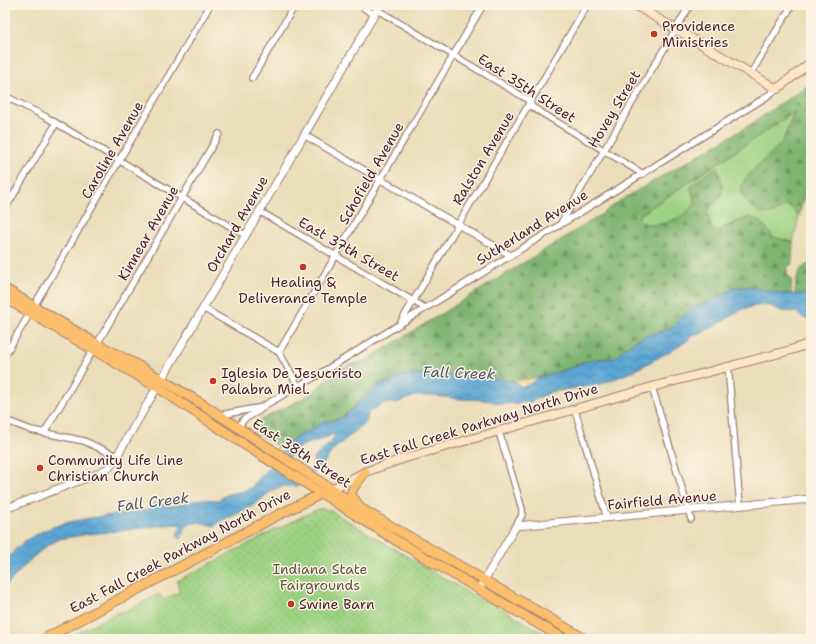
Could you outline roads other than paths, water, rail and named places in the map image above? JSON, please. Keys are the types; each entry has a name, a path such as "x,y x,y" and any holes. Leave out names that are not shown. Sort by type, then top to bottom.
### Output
{"main road":[{"path":"635,5 777,89"},
{"name":"Sutherland Avenue","path":"777,89 811,62"},
{"name":"East 38th Street","path":"5,290 32,310 95,347 219,415 365,511 585,639"},
{"name":"East 38th Street","path":"5,298 32,310"},
{"name":"East Fall Creek Parkway North Drive","path":"44,639 273,517 365,472 402,459 811,343"},
{"name":"East 38th Street","path":"159,383 242,443 308,486 391,538 564,639"},
{"path":"365,472 353,488 351,495 365,511"}],"street":[{"name":"Caroline Avenue","path":"5,355 210,5"},
{"path":"252,78 295,5"},
{"name":"East 35th Street","path":"359,5 370,12 378,10 454,55 526,98 532,107 643,174"},
{"name":"Schofield Avenue","path":"279,352 483,5"},
{"name":"Ralston Avenue","path":"400,324 457,224 587,5"},
{"name":"Hovey Street","path":"560,225 690,5"},
{"path":"751,74 792,5"},
{"name":"Orchard Avenue","path":"5,509 101,472 112,465 378,10"},
{"name":"Sutherland Avenue","path":"238,428 244,419 259,411 263,407 643,174 777,89"},
{"path":"5,96 119,160 245,236"},
{"path":"5,209 55,123"},
{"name":"Kinnear Avenue","path":"44,433 219,134"},
{"path":"304,135 510,255"},
{"name":"East 37th Street","path":"260,211 425,308"},
{"path":"203,308 279,352 298,386"},
{"path":"728,366 740,506"},
{"path":"652,387 691,519"},
{"name":"Sutherland Avenue","path":"219,415 228,415 263,407"},
{"path":"575,410 607,518"},
{"path":"5,420 27,429 84,441 117,456"},
{"path":"479,589 522,516 522,509 499,432"},
{"name":"Fairfield Avenue","path":"516,526 811,499"}],"water":[{"name":"Fall Creek","path":"746,287 783,294 811,294 811,319 803,318 796,312 782,311 770,306 761,305 743,309 715,326 692,335 678,347 632,372 601,384 551,392 530,402 502,404 486,400 415,396 396,403 384,403 369,412 366,422 333,450 321,467 296,487 283,486 277,488 256,504 214,526 199,522 189,524 180,540 177,536 181,525 176,524 89,534 60,539 48,545 32,558 5,587 5,562 21,544 41,532 70,522 147,510 153,506 155,502 173,506 200,499 218,500 228,494 244,491 252,487 283,450 283,445 315,428 323,421 334,421 345,416 376,387 402,376 417,374 496,379 513,381 522,387 541,377 574,367 582,362 613,359 627,346 644,336 672,327 690,309 715,299 735,288","holes":["333,434 335,436 331,442 313,459 315,464 314,468 294,476 282,476 284,468 296,450 306,444"]}],"place":[{"name":"Providence Ministries","path":"654,34"},
{"name":"Healing & Deliverance Temple","path":"303,267"},
{"name":"Iglesia De Jesucristo Palabra Miel.","path":"213,381"},
{"name":"Community Life Line Christian Church","path":"40,468"},
{"name":"Swine Barn","path":"291,604"}],"park label":[{"name":"Indiana State Fairgrounds","path":"320,578"}]}
